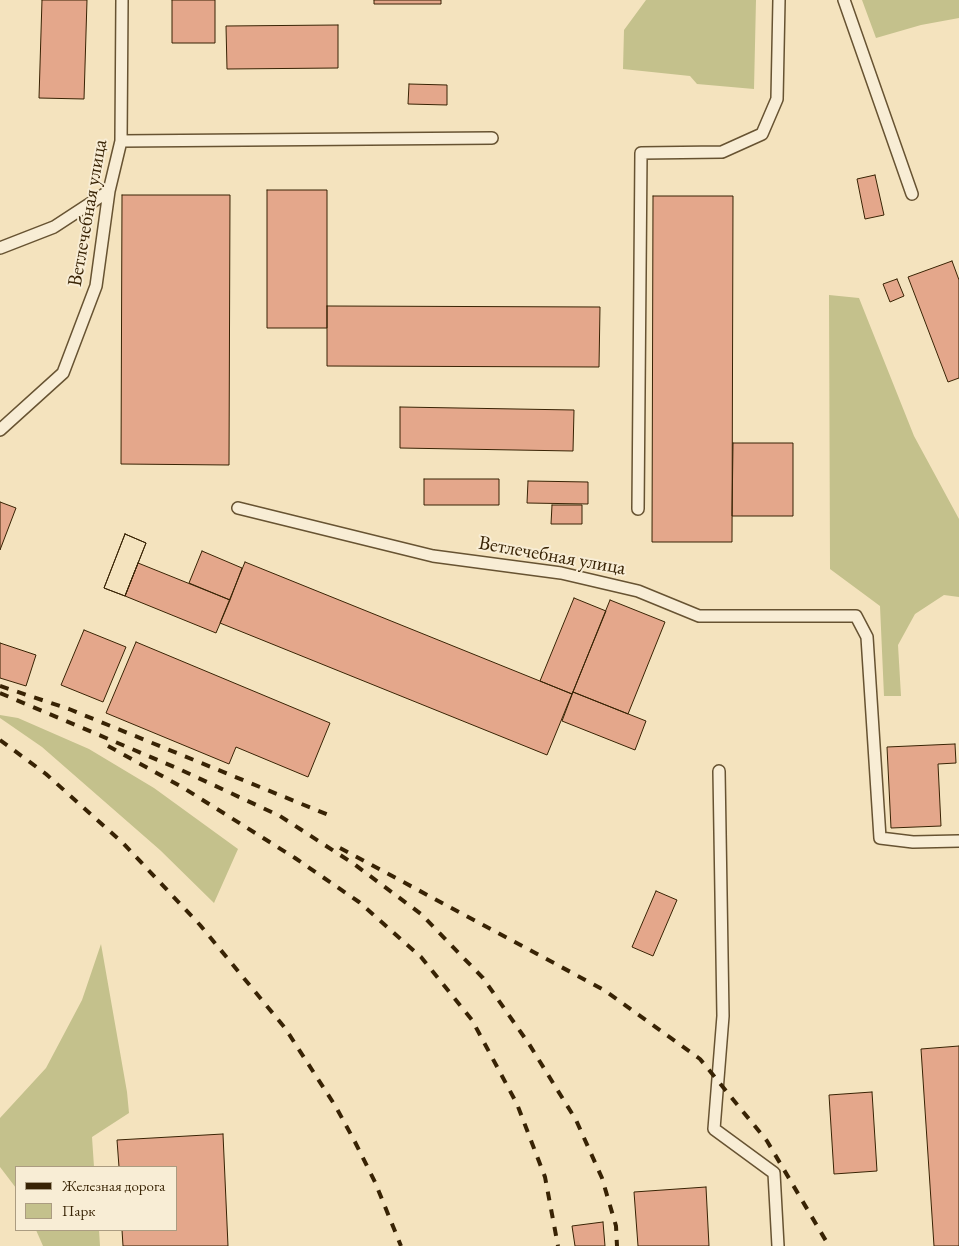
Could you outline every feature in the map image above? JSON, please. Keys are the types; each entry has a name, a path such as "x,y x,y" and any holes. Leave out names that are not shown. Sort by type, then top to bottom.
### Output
{"lane":[{"name":"Ветлечебная улица","path":"0,429 63,373 96,286 109,191 122,140 122,0"},
{"path":"638,509 641,153 722,152 762,134 777,99 779,0"},
{"path":"844,0 912,194"},
{"path":"122,140 492,138"},
{"path":"0,248 54,227 109,191"},
{"name":"Ветлечебная улица","path":"238,508 433,556 561,573 638,591 699,616 856,616 867,637 880,838 913,842 959,841"},
{"path":"719,771 723,1016 714,1130 774,1173 778,1246"}],"green space":[{"path":"646,0 756,0 754,89 697,84 690,76 623,69 624,30"},
{"path":"862,0 959,0 959,18 921,25 876,38"},
{"path":"829,295 859,298 914,436 959,519 959,597 944,595 915,614 898,645 901,696 884,696 880,606 830,569"},
{"path":"0,715 18,718 89,749 154,788 238,849 214,903 160,850 42,747 0,718"},
{"path":"101,944 129,1113 92,1137 94,1166 15,1166 15,1187 0,1167 0,1118 46,1068 82,1000"},
{"path":"36,1231 99,1231 100,1246 43,1246"}],"building":[{"path":"42,0 87,0 84,99 39,98"},
{"path":"172,0 215,0 215,43 172,43"},
{"path":"374,0 441,0 441,4 374,4"},
{"path":"338,25 338,68 227,69 226,26"},
{"path":"409,84 447,85 447,105 408,104"},
{"path":"875,175 884,215 865,219 857,179"},
{"path":"267,190 327,190 327,328 267,328"},
{"path":"122,195 230,195 229,465 121,464"},
{"path":"653,196 733,196 732,542 652,542"},
{"path":"952,261 959,280 959,378 948,382 908,277"},
{"path":"897,279 904,296 890,302 883,284"},
{"path":"327,306 600,307 599,367 327,366"},
{"path":"400,407 574,410 573,451 400,448"},
{"path":"733,443 793,443 793,516 732,516"},
{"path":"424,479 499,479 499,505 424,505"},
{"path":"528,481 588,482 588,504 527,503"},
{"path":"0,502 16,508 0,550"},
{"path":"552,505 582,505 582,524 551,524"},
{"path":"125,534 146,543 125,596 104,588"},
{"path":"125,534 146,543 125,596 104,588"},
{"path":"202,551 242,568 230,600 189,583"},
{"path":"245,562 572,694 547,755 220,623"},
{"path":"138,563 230,600 216,633 125,596"},
{"path":"574,598 606,611 572,694 540,681"},
{"path":"610,600 665,622 628,714 573,692"},
{"path":"84,630 126,647 103,702 61,685"},
{"path":"136,642 330,723 308,777 236,747 229,764 106,713"},
{"path":"0,643 36,655 26,686 0,678"},
{"path":"573,692 646,721 635,750 562,721"},
{"path":"955,744 956,763 938,764 941,826 891,828 887,747"},
{"path":"656,891 677,900 653,956 632,947"},
{"path":"959,1046 959,1246 934,1246 921,1049"},
{"path":"872,1092 877,1171 834,1174 829,1095"},
{"path":"223,1134 228,1246 123,1246 122,1231 178,1231 178,1166 119,1166 117,1140"},
{"path":"706,1187 709,1246 638,1246 634,1192"},
{"path":"603,1222 605,1246 575,1246 572,1226"}],"railway":[{"path":"0,686 69,709 331,816"},
{"path":"0,693 179,769 280,816 354,864 421,914 483,978 529,1044 576,1120 602,1178 616,1226 617,1246"},
{"path":"0,740 46,774 123,843 200,925 285,1028 336,1107 355,1142 375,1182 401,1246"},
{"path":"108,746 182,787 295,858 359,902 421,957 472,1020 517,1104 545,1177 558,1246"},
{"path":"340,848 604,990 700,1059 767,1141 829,1246"}]}
